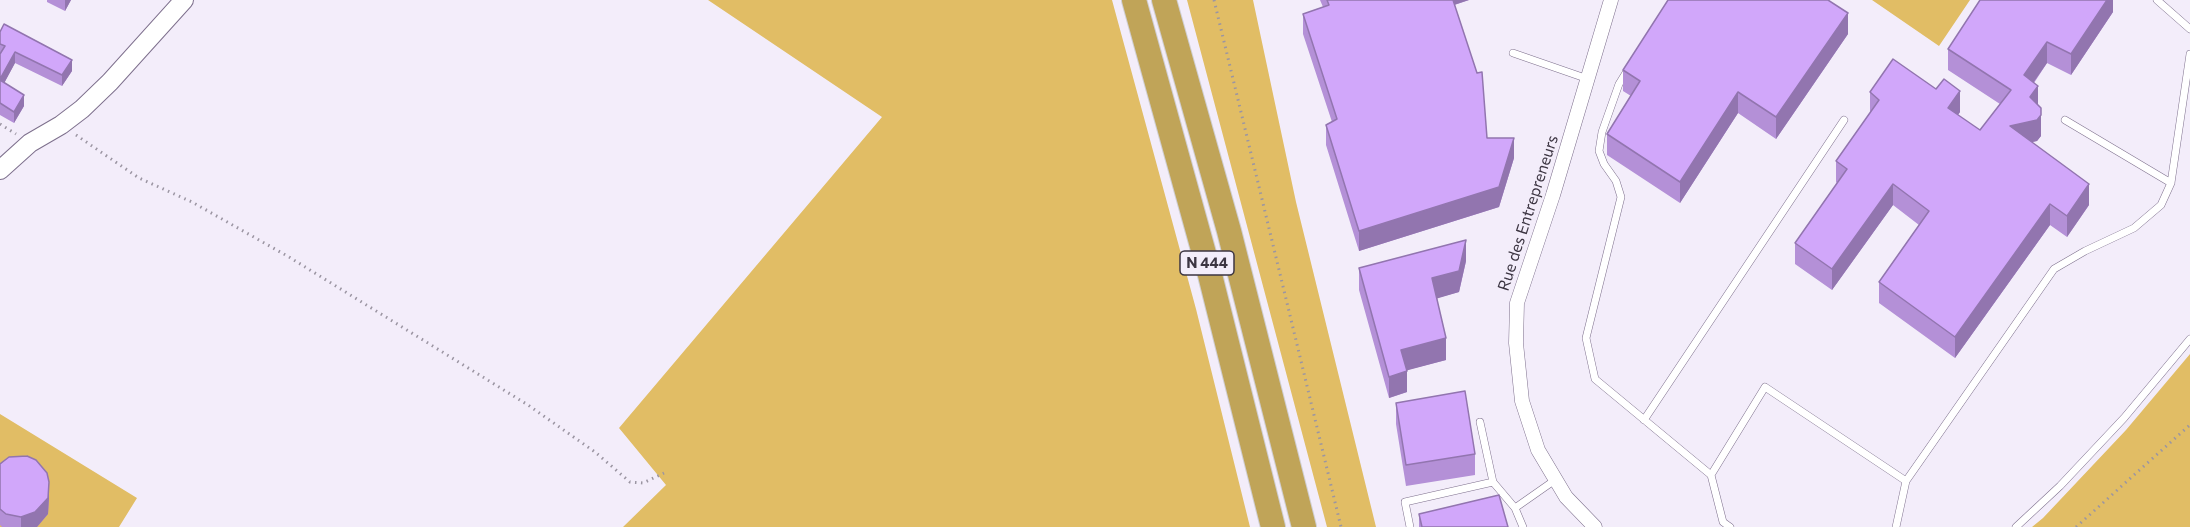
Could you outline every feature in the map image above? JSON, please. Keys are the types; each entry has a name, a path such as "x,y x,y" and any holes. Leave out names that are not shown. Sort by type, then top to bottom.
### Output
{"highway":[{"name":"N 444","path":"1134,0 1210,275 1274,527"},
{"name":"N 444","path":"1164,0 1229,231 1304,527"}],"street":[{"path":"0,170 30,143 61,125 82,109 110,82 184,0"},
{"name":"Rue des Entrepreneurs","path":"1595,527 1566,497 1538,450 1522,401 1516,343 1516,303 1553,195 1611,0"}],"lane":[{"path":"2157,0 2190,29"},
{"path":"1513,53 1588,79"},
{"path":"1896,527 1906,482 2054,268 2134,228 2161,205 2171,183 2190,54"},
{"path":"1631,65 1619,84 1602,132 1599,151 1604,164 1616,181 1621,197 1586,338 1595,379 1711,475 1723,522 1730,527"},
{"path":"1644,420 1844,120"},
{"path":"2065,120 2171,183"},
{"path":"2016,527 2060,486 2124,418 2190,339"},
{"path":"1711,475 1765,387 1906,482"},
{"path":"1480,422 1493,482 1515,508 1523,527"},
{"path":"1515,508 1555,480"},
{"path":"1410,527 1405,502 1493,482"}],"path":[{"path":"1214,0 1341,527"},
{"path":"61,125 139,178 192,202 289,257 528,405 595,452 630,482 643,483 664,473"},
{"path":"2076,527 2190,425"}],"shaded area":[{"path":"708,0 1112,0 1196,309 1250,527 623,527 666,485 619,428 882,117"},
{"path":"1187,0 1253,0 1296,202 1376,527 1327,527"},
{"path":"1872,0 1970,0 1939,46"},
{"path":"2190,354 2190,527 2032,527 2126,430"},
{"path":"0,414 137,498 119,527 0,527"}],"building":[{"path":"1327,0 1453,0 1477,73 1482,72 1487,138 1514,138 1499,187 1359,231 1326,125 1337,119 1303,14 1329,5"},
{"path":"1668,0 1828,0 1848,13 1776,117 1738,92 1680,182 1607,134 1640,81 1623,70"},
{"path":"1980,0 2107,0 2071,54 2047,42 2024,75 2038,86 2030,97 2041,108 2041,115 2037,120 2010,126 2089,184 2067,216 2050,204 1955,337 1879,282 1929,211 1893,184 1832,269 1795,243 1847,169 1836,161 1879,100 1870,92 1893,59 1936,89 1944,79 1960,91 1948,108 1980,130 2011,90 1948,49"},
{"path":"4,24 72,60 62,75 15,52 0,79 0,54 5,46 0,44 0,32"},
{"path":"0,80 24,95 14,112 0,103"},
{"path":"1466,240 1459,271 1432,278 1446,338 1401,350 1407,371 1389,377 1359,268"},
{"path":"1465,391 1475,454 1406,465 1396,403"},
{"path":"27,456 36,460 47,473 48,498 35,512 21,517 6,514 0,509 0,464 9,457"},
{"path":"1499,495 1508,527 1422,527 1419,514"}]}
